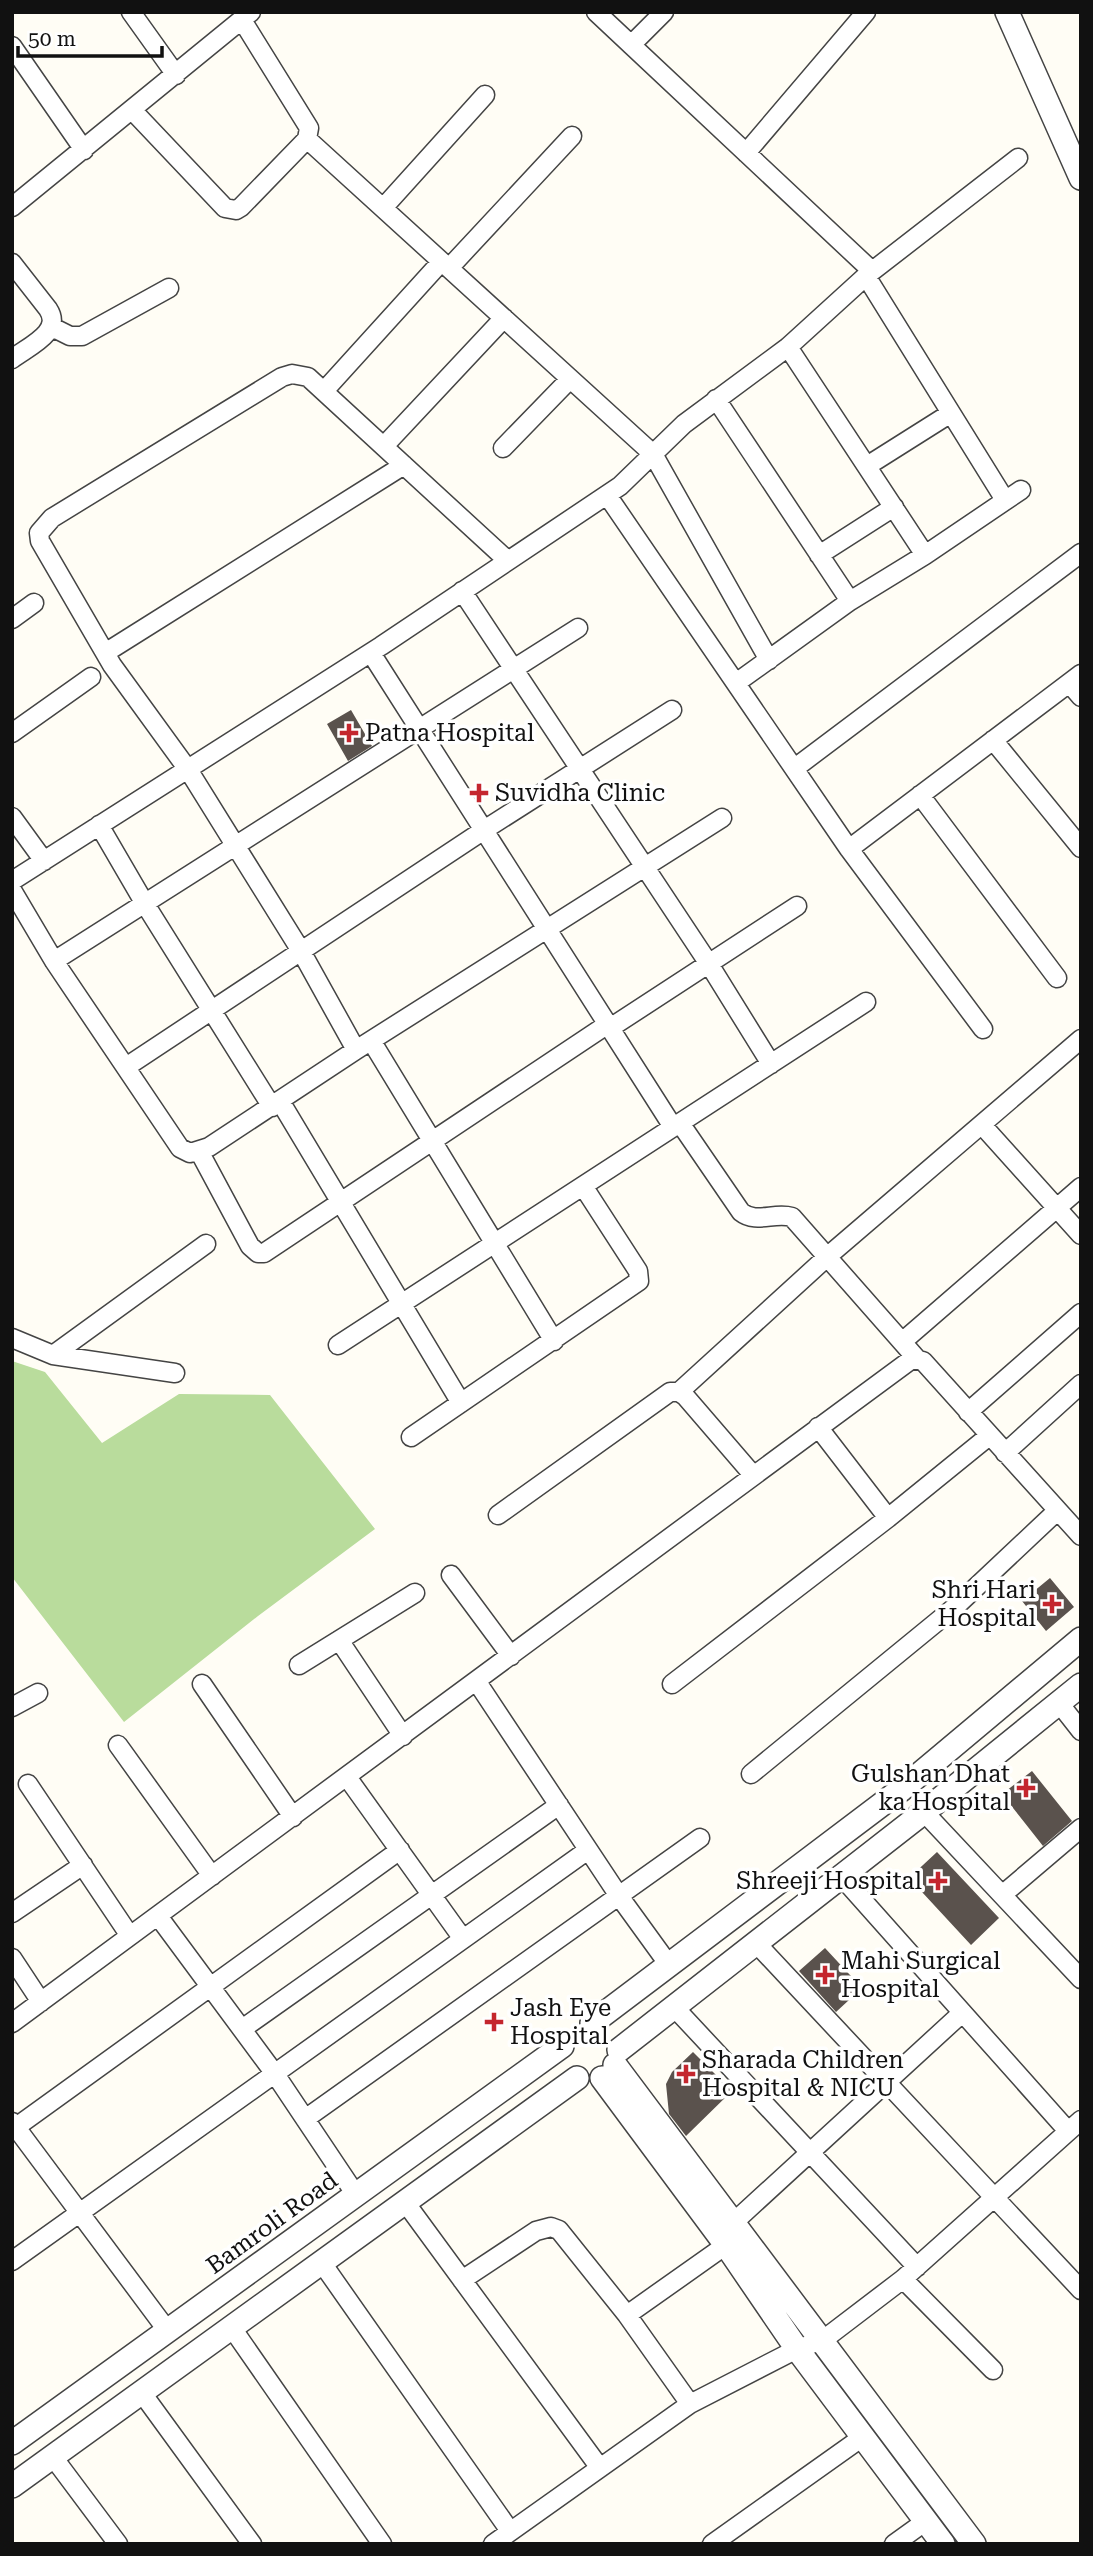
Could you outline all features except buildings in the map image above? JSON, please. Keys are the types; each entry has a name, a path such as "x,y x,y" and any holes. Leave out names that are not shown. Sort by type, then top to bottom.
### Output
{"street":[{"path":"131,12 176,75"},
{"path":"596,12 869,273 1005,500"},
{"path":"631,46 664,12"},
{"path":"746,153 866,12"},
{"path":"1007,12 1081,178"},
{"path":"12,207 133,111 246,16 308,123 309,134 242,206 230,211 133,111"},
{"path":"12,46 84,150"},
{"path":"383,208 485,95"},
{"path":"324,391 572,136"},
{"path":"307,139 653,454 769,660"},
{"path":"12,881 371,653 620,486 679,429 788,347 869,273 1018,158"},
{"path":"12,263 53,316 49,332 12,359"},
{"path":"52,327 70,336 82,336 169,288"},
{"path":"384,446 504,318"},
{"path":"788,347 925,555"},
{"path":"508,561 324,391 308,377 300,374 282,377 46,523 39,533 40,541 105,653 188,771 364,1046 434,1140 554,1341"},
{"path":"503,448 570,379"},
{"path":"716,400 850,601"},
{"path":"867,466 951,413"},
{"path":"105,653 404,465"},
{"path":"736,683 850,601 925,555 1021,490"},
{"path":"607,495 849,849 983,1029"},
{"path":"819,555 894,507"},
{"path":"795,768 1081,554"},
{"path":"462,591 645,866 771,1064"},
{"path":"12,619 34,603"},
{"path":"54,961 578,628"},
{"path":"371,653 609,1026 741,1212 754,1219 777,1215 792,1217 917,1359 923,1361 1004,1453 1072,1521 955,1607 751,1774"},
{"path":"12,733 91,677"},
{"path":"849,849 993,740 1077,684"},
{"path":"126,1067 484,830 672,710"},
{"path":"993,740 1081,848"},
{"path":"920,795 1057,978"},
{"path":"12,817 44,861"},
{"path":"12,890 54,961 180,1148 190,1153 209,1147 722,818"},
{"path":"100,825 145,904 341,1201 461,1403"},
{"path":"200,1151 250,1246 257,1254 274,1248 434,1140 797,906"},
{"path":"338,1345 866,1002"},
{"path":"678,1392 828,1256 1081,1039"},
{"path":"982,1125 1081,1235"},
{"path":"411,1437 639,1282 638,1271 583,1186"},
{"path":"902,1342 1081,1187"},
{"path":"53,1355 206,1244"},
{"path":"968,1412 1081,1313"},
{"path":"12,1338 53,1355 175,1373"},
{"path":"12,2023 477,1682 904,1363 917,1359"},
{"path":"1004,1453 1081,1384"},
{"path":"498,1515 662,1395 670,1392 685,1396 753,1475"},
{"path":"818,1427 888,1518"},
{"path":"672,1684 888,1518 989,1436"},
{"path":"451,1575 511,1656"},
{"path":"299,1665 415,1593"},
{"path":"592,2024 902,1789 1081,1639"},
{"path":"339,1640 403,1736"},
{"path":"477,1682 618,1896 669,1965"},
{"path":"202,1684 293,1817"},
{"path":"943,2544 797,2349 726,2245 612,2065 617,2040 611,2032 604,2026 578,2025 562,2046 564,2064 578,2078 587,2081 612,2065 674,2007 1081,1685"},
{"path":"12,1707 38,1693"},
{"path":"1059,1703 1081,1731"},
{"path":"118,1745 212,1876"},
{"path":"347,1777 463,1939"},
{"path":"28,1784 130,1936"},
{"path":"242,2029 559,1805"},
{"path":"923,1812 1081,1979"},
{"path":"1002,1895 1081,1828"},
{"path":"305,2119 700,1838"},
{"path":"167,2330 13,2126 400,1850"},
{"path":"12,2261 588,1850"},
{"path":"12,1913 83,1866"},
{"path":"493,2544 690,2404 797,2349 823,2340 910,2273 1075,2129 962,2013 841,1876"},
{"path":"158,1916 275,2074 356,2195"},
{"path":"756,1943 1081,2290"},
{"path":"12,1958 41,2002"},
{"path":"674,2007 809,2152 993,2370"},
{"path":"733,2223 962,2013"},
{"name":"Bamroli Road","path":"12,2442 562,2046"},
{"path":"612,2065 823,2340 974,2544"},
{"path":"12,2486 578,2078"},
{"path":"405,2202 600,2468"},
{"path":"463,2280 536,2231 551,2227 564,2235 690,2404"},
{"path":"626,2315 726,2245"},
{"path":"322,2263 510,2532"},
{"path":"232,2328 382,2544"},
{"path":"142,2393 252,2544"},
{"path":"712,2544 864,2436"},
{"path":"53,2457 118,2544"},
{"path":"894,2544 926,2521"}],"green space":[{"path":"12,1361 45,1372 102,1443 179,1394 270,1395 375,1529 258,1616 124,1722 12,1577"}],"place":[{"name":"Patna Hospital","path":"349,733"},
{"name":"Suvidha Clinic","path":"479,793"},
{"name":"Shri Hari Hospital","path":"1052,1604"},
{"name":"Gulshan Dhat ka Hospital","path":"1026,1788"},
{"name":"Shreeji Hospital","path":"938,1881"},
{"name":"Mahi Surgical Hospital","path":"825,1975"},
{"name":"Jash Eye Hospital","path":"494,2022"},
{"name":"Sharada Children Hospital & NICU","path":"686,2074"}]}
